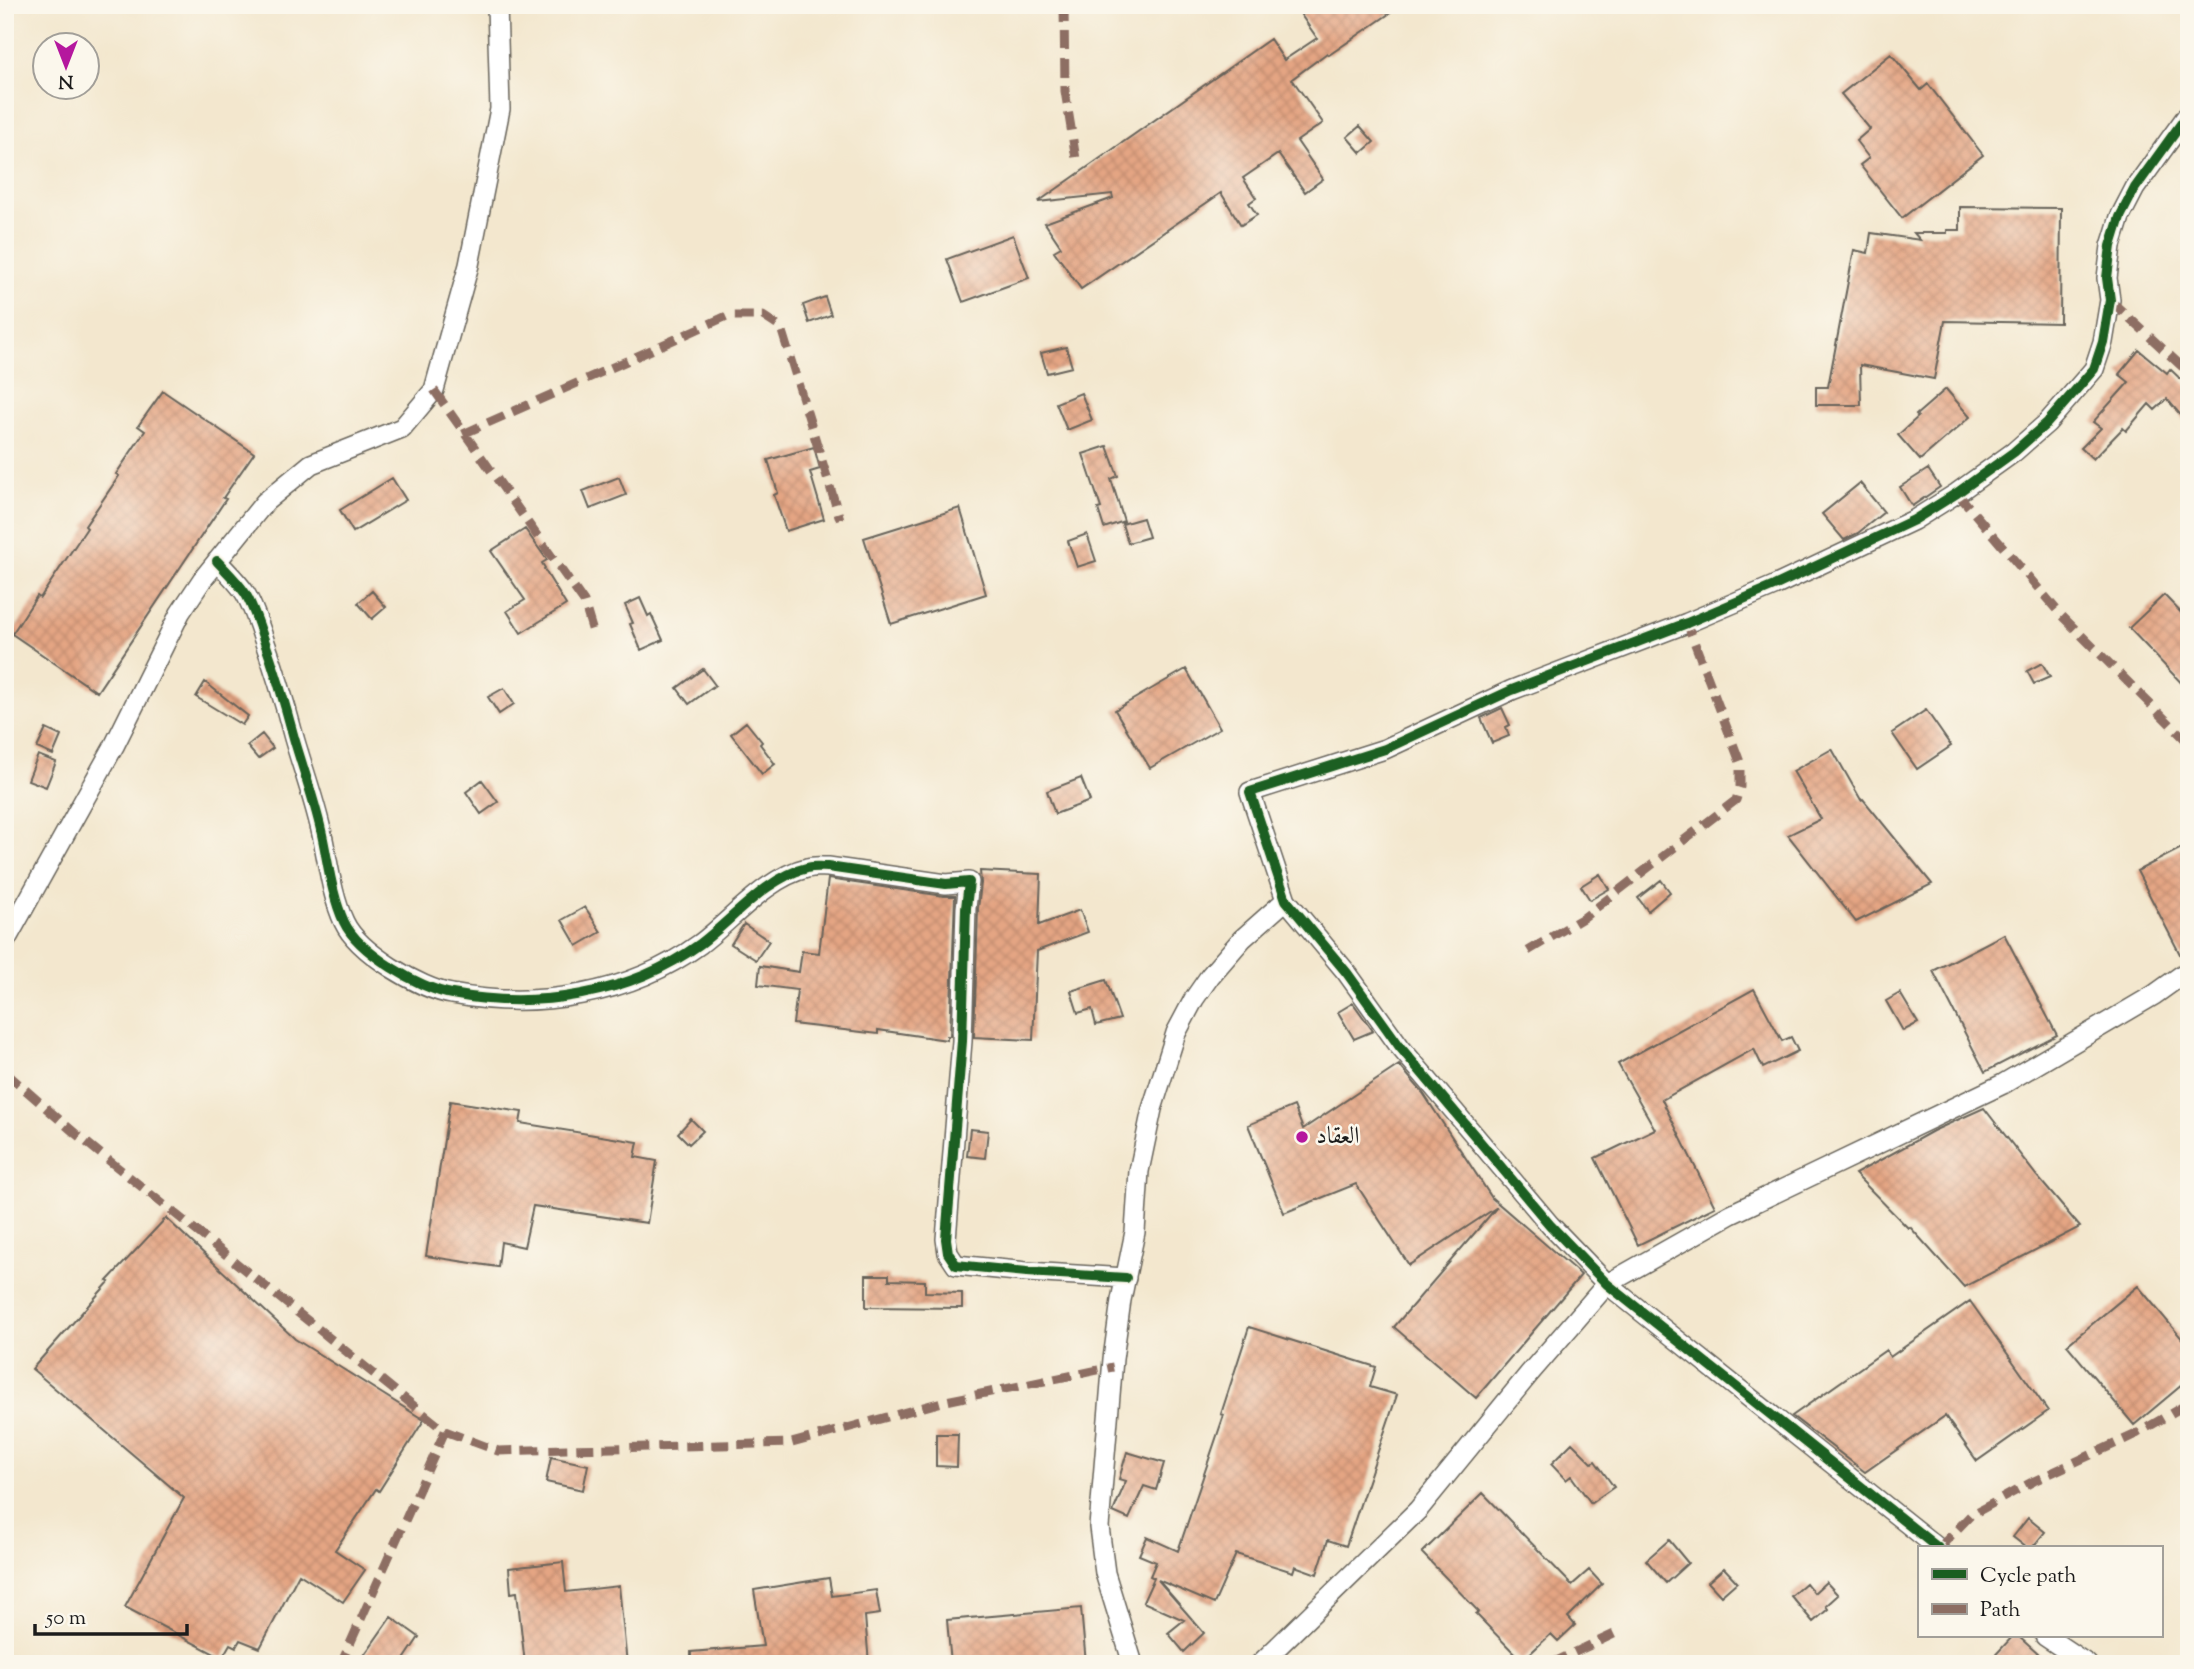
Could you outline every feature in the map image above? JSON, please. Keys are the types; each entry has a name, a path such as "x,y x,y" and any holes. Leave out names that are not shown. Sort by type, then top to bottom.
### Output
{"street":[{"path":"5,942 114,746 180,613 217,561 265,502 311,464 402,429 434,390 469,265 500,108 497,5"},
{"path":"1935,1546 1606,1284 1550,1224 1409,1058 1347,973 1286,901 1250,792 1385,749 1512,690 1687,623 1785,581 1914,520 2014,452 2047,423 2094,369 2105,332 2110,300 2107,278 2111,246 2120,217 2135,188 2189,113"},
{"path":"217,561 244,592 278,679 344,922 354,938 381,959 419,982 448,994 492,1001 550,998 609,989 648,975 699,945 789,873 809,867 828,867 946,884 969,882 962,1041 946,1239 948,1253 956,1265 1126,1278"},
{"path":"1133,1664 1105,1573 1099,1527 1113,1359 1135,1232 1139,1171 1152,1109 1176,1033 1210,976 1242,939 1286,901"},
{"path":"1260,1664 1418,1510 1606,1284 1731,1214 2003,1084 2154,995 2189,970"},
{"path":"2048,1638 2087,1664"},
{"path":"1122,1664 1126,1639"}],"building":[{"path":"1314,5 1402,5 1292,79 1323,123 1297,141 1323,179 1305,192 1278,154 1243,178 1256,198 1249,203 1257,215 1241,225 1221,193 1081,289 1054,251 1061,247 1045,223 1113,198 1112,194 1038,202 1270,39 1284,60 1317,38 1301,15"},
{"path":"1891,54 1921,90 1928,84 1983,155 1902,218 1860,165 1869,158 1856,141 1870,129 1841,94"},
{"path":"1360,126 1374,142 1361,153 1347,137"},
{"path":"1960,207 2061,208 2060,323 1945,321 1934,379 1860,365 1861,405 1816,405 1816,387 1828,387 1854,250 1868,253 1871,233 1920,240 1914,233 1947,233 1947,230 1960,230"},
{"path":"1013,235 1029,278 963,302 947,259"},
{"path":"825,297 831,315 809,323 803,305"},
{"path":"1066,347 1072,367 1047,373 1041,353"},
{"path":"2139,350 2167,373 2170,369 2189,387 2189,425 2167,399 2155,410 2149,404 2126,431 2123,428 2093,459 2081,448 2101,428 2093,422 2129,382 2119,374"},
{"path":"1946,389 1970,417 1920,460 1898,435"},
{"path":"163,391 254,453 97,692 12,634 87,528 85,526 119,476 116,474 145,431 138,426"},
{"path":"1081,393 1092,420 1067,430 1056,403"},
{"path":"1107,446 1118,476 1111,479 1124,521 1104,528 1098,509 1101,508 1083,454"},
{"path":"814,447 820,469 810,472 824,519 786,531 774,495 778,493 768,460"},
{"path":"1928,469 1940,487 1912,506 1900,487"},
{"path":"619,477 626,495 590,509 583,491"},
{"path":"392,478 406,500 353,532 340,510"},
{"path":"1860,483 1884,512 1858,533 1844,540 1822,514"},
{"path":"960,508 986,594 891,624 864,538"},
{"path":"1143,518 1149,537 1128,543 1122,524"},
{"path":"525,529 547,560 542,563 544,569 566,605 521,633 507,611 525,600 491,551"},
{"path":"1087,534 1096,561 1077,567 1068,541"},
{"path":"372,591 386,607 372,619 358,603"},
{"path":"2164,595 2189,621 2189,691 2129,628"},
{"path":"640,598 663,640 641,650 625,605"},
{"path":"2042,663 2050,677 2034,684 2027,671"},
{"path":"703,669 715,685 689,704 677,688"},
{"path":"1186,669 1220,728 1150,768 1115,710"},
{"path":"205,682 248,716 242,725 196,697"},
{"path":"504,688 514,704 499,714 488,697"},
{"path":"1502,708 1510,725 1506,727 1509,736 1492,743 1481,718"},
{"path":"1926,710 1951,746 1917,769 1892,733"},
{"path":"746,722 775,764 762,774 731,734"},
{"path":"46,729 61,736 53,755 37,748"},
{"path":"262,734 273,748 258,759 247,746"},
{"path":"1832,749 1861,800 1863,799 1932,884 1856,922 1788,835 1821,819 1793,771"},
{"path":"38,755 56,762 46,787 28,780"},
{"path":"1081,778 1090,801 1055,814 1047,791"},
{"path":"482,780 498,802 481,814 466,792"},
{"path":"2189,844 2189,958 2183,960 2137,871"},
{"path":"980,871 1041,874 1039,925 1080,910 1088,932 1037,951 1033,1040 974,1037"},
{"path":"1600,874 1609,889 1590,900 1581,886"},
{"path":"828,879 955,896 950,1036 947,1036 947,1040 878,1030 878,1034 793,1024 797,990 758,985 760,966 799,972 802,951 819,953"},
{"path":"1661,880 1670,892 1648,911 1638,898"},
{"path":"585,907 601,932 577,946 562,920"},
{"path":"744,924 769,941 756,960 731,944"},
{"path":"2004,934 2057,1035 1985,1072 1933,971"},
{"path":"1106,980 1120,1019 1096,1025 1092,1009 1078,1013 1071,991"},
{"path":"1754,989 1782,1041 1791,1037 1798,1051 1763,1068 1754,1049 1662,1100 1715,1207 1638,1245 1595,1158 1655,1129 1618,1064"},
{"path":"1900,993 1918,1023 1903,1031 1886,1001"},
{"path":"1353,1003 1373,1031 1354,1039 1338,1012"},
{"path":"1399,1065 1423,1093 1492,1198 1581,1275 1476,1398 1394,1327 1497,1207 1409,1265 1356,1184 1284,1213 1248,1125 1294,1106 1303,1129"},
{"path":"450,1101 522,1112 520,1123 638,1142 635,1157 657,1161 647,1223 533,1206 524,1247 501,1242 498,1267 426,1256"},
{"path":"1984,1108 2080,1227 1964,1287 1910,1227 1908,1228 1855,1174 1933,1131"},
{"path":"691,1119 703,1131 689,1144 678,1133"},
{"path":"970,1129 988,1131 985,1158 967,1156"},
{"path":"166,1218 295,1339 424,1420 379,1491 376,1489 335,1550 365,1570 343,1602 299,1574 260,1648 240,1640 236,1647 230,1644 222,1658 125,1607 184,1498 32,1369 109,1282 107,1281"},
{"path":"866,1275 889,1275 889,1280 925,1281 925,1292 962,1293 962,1308 866,1307"},
{"path":"2138,1286 2189,1347 2189,1379 2134,1425 2067,1345"},
{"path":"1970,1301 2048,1411 1977,1461 1945,1416 1865,1472 1792,1416 1886,1350 1890,1357"},
{"path":"1249,1327 1376,1367 1370,1387 1397,1395 1346,1546 1328,1540 1317,1574 1295,1566 1293,1572 1236,1554 1214,1604 1158,1580 1204,1633 1184,1652 1168,1633 1184,1620 1143,1602 1154,1578 1150,1576 1156,1562 1139,1555 1147,1537 1178,1551 1224,1415 1221,1414"},
{"path":"936,1434 958,1434 957,1467 936,1466"},
{"path":"1572,1443 1592,1463 1595,1461 1614,1487 1591,1503 1571,1476 1566,1480 1551,1464"},
{"path":"1127,1452 1164,1463 1156,1490 1144,1486 1129,1519 1113,1512 1126,1481 1119,1479"},
{"path":"551,1457 588,1465 583,1490 546,1482"},
{"path":"1483,1493 1572,1585 1589,1570 1602,1584 1568,1617 1575,1625 1558,1641 1551,1634 1522,1661 1422,1553"},
{"path":"2028,1518 2045,1532 2034,1546 2024,1546 2013,1537"},
{"path":"1669,1540 1688,1563 1666,1583 1646,1560"},
{"path":"563,1562 566,1592 619,1586 627,1664 525,1664 517,1592 511,1593 509,1568"},
{"path":"1724,1568 1737,1582 1721,1596 1708,1582"},
{"path":"829,1578 832,1596 876,1590 880,1614 865,1616 869,1664 691,1664 691,1652 763,1646 754,1590"},
{"path":"1826,1582 1838,1595 1826,1606 1828,1609 1813,1622 1791,1596 1806,1583 1814,1593"},
{"path":"1081,1608 1086,1664 951,1664 947,1620"},
{"path":"391,1617 419,1637 401,1664 358,1664"},
{"path":"2011,1638 2020,1638 2049,1664 1987,1664"}],"marked path":[{"path":"1064,5 1065,91 1076,159"},
{"path":"2110,300 2189,373"},
{"path":"463,434 727,316 763,316 781,328 840,519"},
{"path":"434,390 584,602 593,632"},
{"path":"1957,493 2061,615 2189,743"},
{"path":"1528,951 1583,918 1736,800 1740,787 1740,762 1687,623"},
{"path":"5,1072 76,1134 445,1431 341,1664"},
{"path":"445,1431 498,1451 792,1443 946,1401 1113,1367"},
{"path":"1941,1546 1971,1515 2034,1481 2136,1434 2189,1403"},
{"path":"1550,1664 1614,1634"}],"cycle path":[{"path":"1935,1546 1607,1284 1550,1225 1400,1047 1347,973 1286,900 1250,792 1385,749 1512,690 1687,623 1774,586 1914,520 2014,452 2047,423 2094,369 2103,342 2110,300 2107,278 2111,246 2120,217 2135,188 2189,113"},
{"path":"217,561 245,593 257,620 280,687 315,807 333,888 344,922 351,934 376,957 424,985 452,994 516,1000 549,999 613,986 644,976 673,961 700,944 750,900 778,880 810,867 828,867 946,884 969,882 962,1041 946,1239 948,1253 956,1265 1126,1278"}],"place":[{"name":"العقاد","path":"1302,1137"}]}
